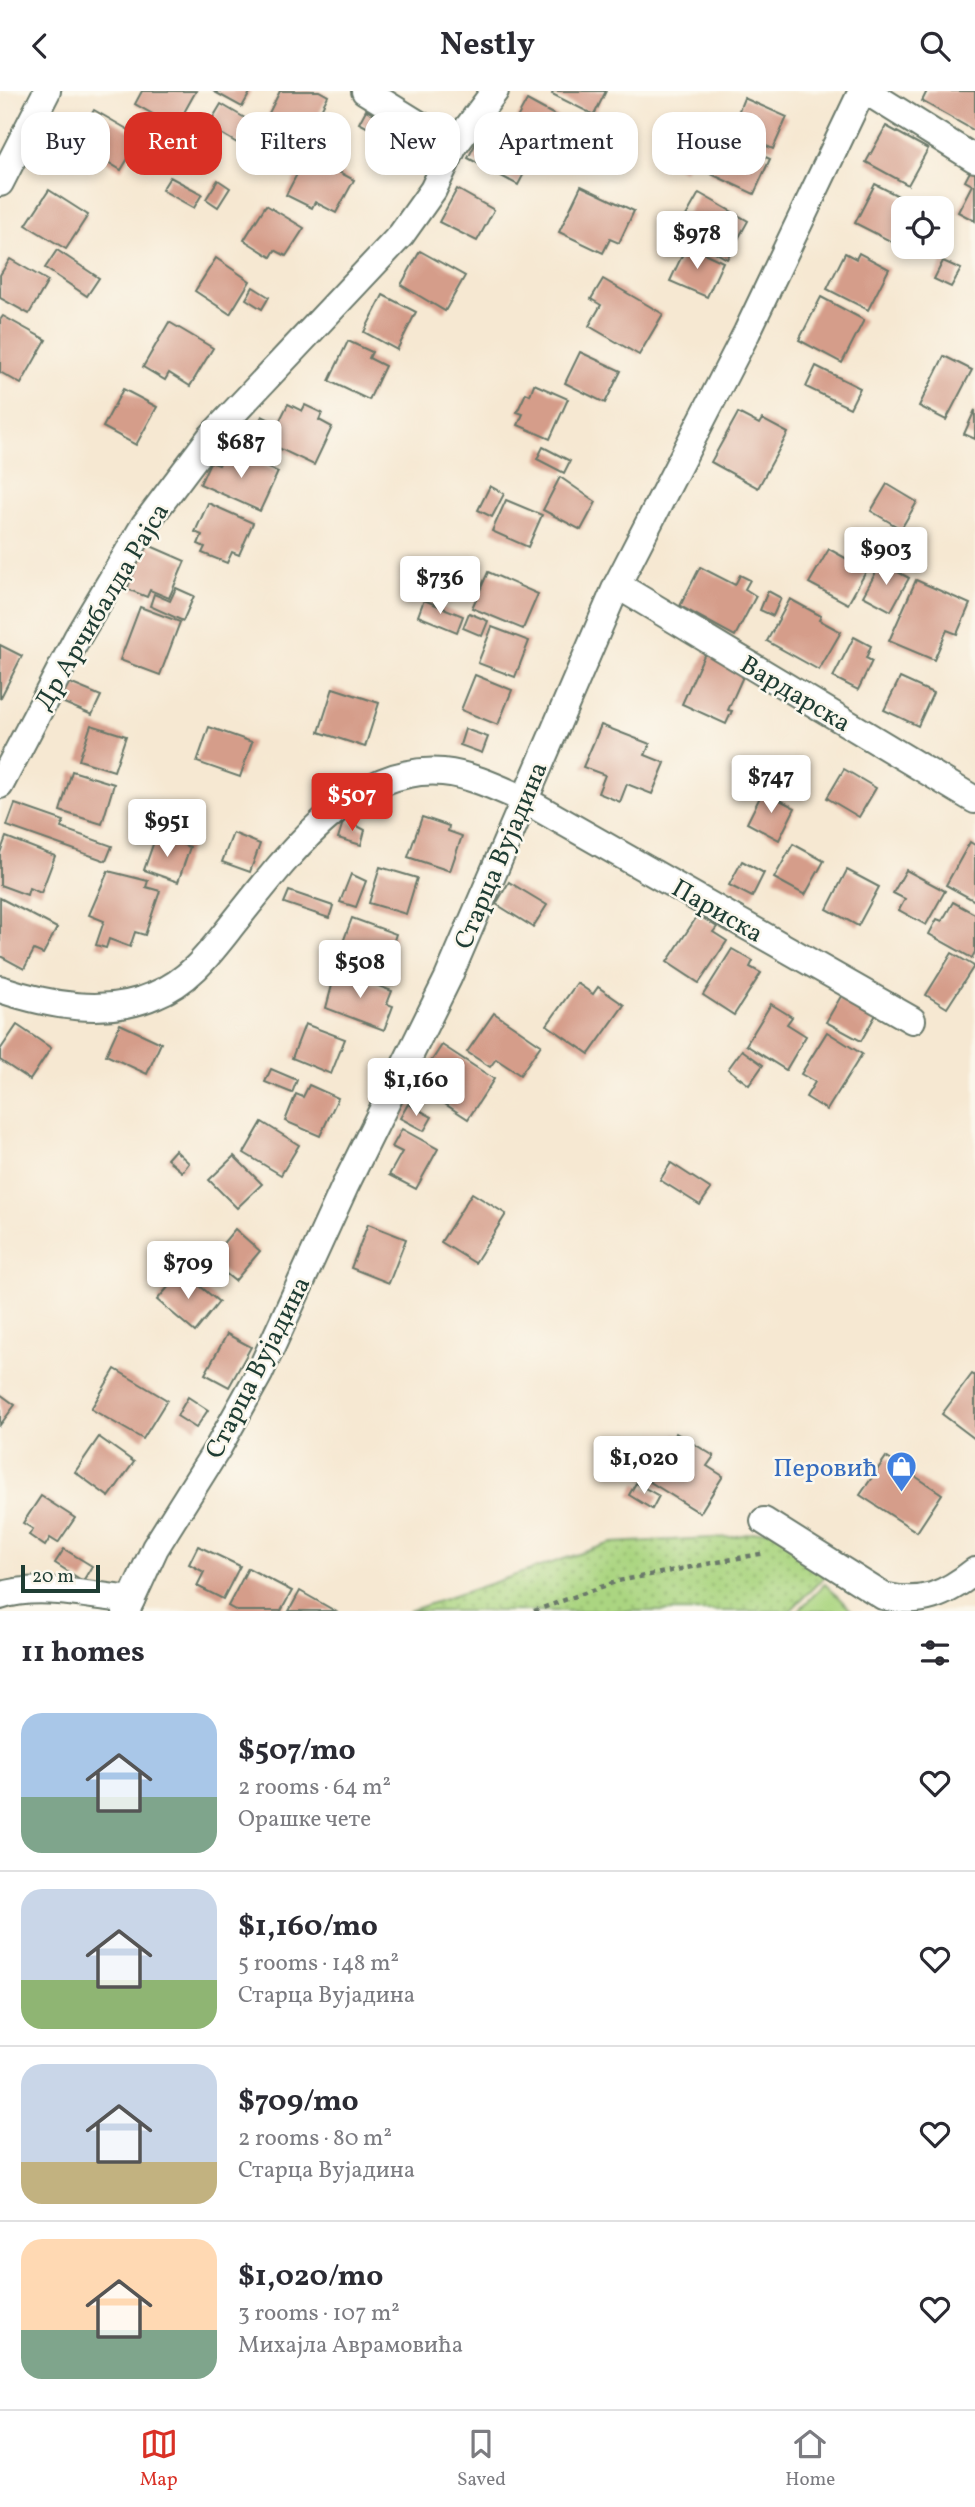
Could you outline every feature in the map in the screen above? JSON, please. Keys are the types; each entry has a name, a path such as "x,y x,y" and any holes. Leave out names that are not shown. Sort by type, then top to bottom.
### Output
{"street":[{"path":"0,183 47,91"},
{"path":"365,91 399,112"},
{"name":"Др Арчибалда Рајса","path":"460,138 495,91"},
{"path":"864,91 975,159"},
{"name":"Старца Вујадина","path":"128,1606 155,1548 219,1446 259,1374 345,1186 448,978 617,585 747,332 864,91"},
{"name":"Др Арчибалда Рајса","path":"0,785 77,638 145,524 209,439 401,235 433,190 440,175"},
{"name":"Вардарска","path":"617,585 975,800"},
{"name":"Париска","path":"0,989 37,1002 72,1007 133,1002 155,995 190,975 330,814 373,787 407,776 441,772 491,785 523,799 912,1020"},
{"path":"764,1521 883,1596 925,1600 945,1593 975,1571"},
{"path":"0,1597 21,1593 53,1593 128,1606"}],"path":[{"path":"534,1611 618,1581 803,1546"}],"green space":[{"path":"799,1524 842,1559 790,1611 409,1611 611,1543 732,1537"},
{"path":"825,1584 852,1611 798,1611"}],"building":[{"path":"142,91 196,91 184,112 149,112 135,104"},
{"path":"213,91 251,91 242,107"},
{"path":"280,91 319,91 328,96 320,112 270,112"},
{"path":"553,91 606,91 596,112 588,112 552,94"},
{"path":"927,91 975,91 975,131 922,101"},
{"path":"744,98 787,117 773,149 766,146 766,112 738,112"},
{"path":"527,100 549,112 520,112"},
{"path":"221,104 236,113 236,142 222,134 222,112 216,112"},
{"path":"366,110 370,112 365,112 365,126 359,123"},
{"path":"110,119 124,127 124,165 121,170 110,163"},
{"path":"886,126 928,149 908,185 866,162"},
{"path":"474,147 474,161 468,158"},
{"path":"975,162 975,221 958,212 972,185 965,181"},
{"path":"296,175 345,175 354,180 336,213 315,202 312,208 286,195"},
{"path":"499,175 523,175 518,185"},
{"path":"713,175 763,175 754,194"},
{"path":"170,177 202,194 194,208 162,190"},
{"path":"218,180 230,188 218,207 206,199"},
{"path":"875,184 898,196 891,196 891,241 855,223"},
{"path":"581,186 634,211 619,243 610,239 603,253 559,232"},
{"path":"457,189 494,210 477,241 439,222"},
{"path":"49,190 88,215 66,249 26,225"},
{"path":"699,193 748,221 727,259 692,239 697,231 682,223"},
{"path":"266,205 304,228 286,256 275,250 271,257 244,240"},
{"path":"687,245 723,262 707,297 670,281"},
{"path":"57,250 99,278 87,296 45,268"},
{"path":"420,251 465,276 445,311 401,285"},
{"path":"845,253 856,259 859,253 889,269 868,310 827,289"},
{"path":"216,258 250,281 230,314 195,291"},
{"path":"10,259 48,281 29,314 0,298 0,275"},
{"path":"943,261 961,269 951,287 934,279"},
{"path":"603,279 663,314 639,355 589,326 601,305 591,299"},
{"path":"253,287 269,297 262,309 246,299"},
{"path":"383,295 416,312 397,350 364,332"},
{"path":"821,297 864,320 842,363 799,340"},
{"path":"3,316 46,340 21,384 0,372 0,320"},
{"path":"169,322 213,348 190,386 169,373 165,380 143,367"},
{"path":"348,341 372,352 369,358 385,366 369,400 329,381"},
{"path":"580,352 621,371 605,403 565,383"},
{"path":"944,356 972,370 946,420 919,406"},
{"path":"816,366 860,388 850,408 806,387"},
{"path":"534,384 568,399 550,439 518,425 523,414 517,412 526,393 530,395"},
{"path":"123,389 157,407 136,445 103,427"},
{"path":"288,404 302,411 305,405 322,413 319,420 332,427 314,465 253,436 262,416 278,424"},
{"path":"975,410 975,439 964,434"},
{"path":"738,413 759,424 762,419 788,433 758,488 711,462"},
{"path":"543,447 570,461 564,473 537,459"},
{"path":"236,453 278,472 260,511 200,484 210,462 219,465 224,454 234,458"},
{"path":"560,477 596,502 581,530 543,510"},
{"path":"887,484 917,502 901,529 871,511"},
{"path":"490,486 504,494 492,517 478,510"},
{"path":"506,500 542,515 528,547 492,531"},
{"path":"208,503 253,523 239,555 232,552 227,563 202,553 205,547 198,544 202,535 195,532"},
{"path":"146,544 185,561 169,598 150,590 147,597 127,589"},
{"path":"829,549 867,570 848,604 809,583"},
{"path":"881,563 909,578 891,611 863,596"},
{"path":"700,567 735,585 740,575 750,580 745,589 756,596 735,636 680,606"},
{"path":"488,572 538,594 523,629 472,608"},
{"path":"916,580 970,604 957,634 947,630 934,660 889,641"},
{"path":"176,588 194,596 183,621 150,606 154,594 170,601"},
{"path":"768,591 781,598 773,616 760,610"},
{"path":"790,599 821,616 819,620 841,632 819,670 767,641"},
{"path":"424,600 463,616 457,632 418,616"},
{"path":"140,607 180,622 160,675 120,660"},
{"path":"469,613 488,621 482,636 463,628"},
{"path":"492,627 529,641 515,677 478,663"},
{"path":"854,637 871,646 866,658 872,661 858,690 833,677"},
{"path":"0,645 22,656 0,699"},
{"path":"705,653 745,672 728,710 732,711 726,724 682,704"},
{"path":"475,675 512,690 498,725 461,710"},
{"path":"900,678 933,693 918,726 884,710"},
{"path":"65,681 101,696 92,715 57,700"},
{"path":"333,688 379,703 365,747 319,732"},
{"path":"91,725 126,736 114,771 79,760"},
{"path":"601,725 650,744 645,755 665,763 652,794 627,784 620,802 598,793 605,775 583,767"},
{"path":"209,727 252,742 240,777 197,762"},
{"path":"465,729 488,737 482,753 460,745"},
{"path":"844,769 876,788 859,817 827,798"},
{"path":"72,771 114,784 102,824 60,811"},
{"path":"763,791 795,808 779,840 747,823"},
{"path":"15,804 64,821 61,828 112,846 106,861 7,826"},
{"path":"422,817 449,826 448,831 462,836 450,871 408,857"},
{"path":"344,819 365,830 361,845 338,838"},
{"path":"233,833 260,844 250,872 222,862"},
{"path":"156,836 190,847 178,882 144,870"},
{"path":"6,837 55,856 41,893 29,888 27,895 0,885 0,853"},
{"path":"970,842 975,845 975,901 946,885"},
{"path":"793,844 824,861 805,895 774,878"},
{"path":"742,861 764,873 752,897 729,885"},
{"path":"380,867 417,878 406,914 369,903"},
{"path":"847,870 879,887 858,926 827,909"},
{"path":"906,870 945,891 926,925 899,910 905,899 893,893"},
{"path":"108,871 148,881 146,887 160,891 145,935 135,932 130,947 109,939 106,948 96,945 104,921 89,915"},
{"path":"351,874 366,881 356,907 340,902"},
{"path":"509,882 547,905 533,927 496,904"},
{"path":"289,891 333,906 329,918 284,903"},
{"path":"0,898 57,928 43,954 34,950 24,969 0,956"},
{"path":"953,902 975,914 975,952 972,958 929,934 937,919 942,921"},
{"path":"698,915 717,927 713,932 727,941 699,983 667,962"},
{"path":"352,918 396,934 384,970 339,953"},
{"path":"732,949 753,961 750,967 761,973 734,1015 703,995"},
{"path":"952,953 974,966 947,1008 926,995"},
{"path":"336,970 392,991 387,1004 393,1006 384,1030 326,1008"},
{"path":"577,983 593,994 598,987 624,1005 589,1054 547,1025"},
{"path":"844,991 878,1011 861,1041 826,1022"},
{"path":"771,1004 792,1017 787,1024 806,1036 786,1070 746,1045"},
{"path":"494,1013 541,1045 520,1075 496,1059 490,1067 467,1052"},
{"path":"120,1024 161,1043 147,1074 106,1055"},
{"path":"305,1024 345,1039 331,1074 292,1058"},
{"path":"17,1025 51,1048 30,1080 0,1060 0,1050"},
{"path":"827,1032 862,1054 827,1110 806,1097 815,1082 801,1074"},
{"path":"442,1045 494,1079 468,1119 416,1085"},
{"path":"742,1050 763,1065 749,1085 728,1069"},
{"path":"271,1069 297,1080 292,1093 265,1082"},
{"path":"309,1085 338,1098 320,1136 285,1121 296,1094 303,1097"},
{"path":"408,1104 432,1117 424,1131 400,1118"},
{"path":"262,1122 299,1145 281,1175 244,1153"},
{"path":"402,1129 438,1149 416,1189 389,1175 402,1152 392,1147"},
{"path":"175,1150 189,1163 182,1172 167,1159"},
{"path":"234,1156 262,1184 237,1208 209,1180"},
{"path":"671,1163 711,1189 700,1205 660,1180"},
{"path":"472,1193 506,1214 475,1263 441,1242"},
{"path":"368,1224 406,1239 389,1283 351,1268"},
{"path":"235,1229 260,1251 235,1281 209,1260"},
{"path":"182,1271 219,1302 195,1332 157,1300"},
{"path":"227,1334 251,1347 229,1387 205,1374"},
{"path":"115,1369 167,1400 143,1439 91,1409"},
{"path":"972,1374 975,1376 975,1439 942,1414"},
{"path":"0,1394 15,1405 0,1425"},
{"path":"188,1397 208,1410 196,1428 177,1416"},
{"path":"676,1433 714,1456 707,1466 723,1476 700,1513 647,1480"},
{"path":"99,1437 134,1462 109,1497 75,1472"},
{"name":"Перовић","path":"886,1457 942,1494 917,1532 860,1495"},
{"path":"636,1483 659,1496 652,1509 629,1495"},
{"path":"41,1496 75,1518 58,1543 50,1538 45,1546 29,1535 33,1529 23,1523"},
{"path":"198,1546 240,1566 223,1599 197,1586 204,1572 189,1564"},
{"path":"64,1549 92,1566 83,1581 55,1563"},
{"path":"248,1568 292,1591 281,1611 237,1611 228,1606"},
{"path":"300,1591 335,1611 289,1611"}],"place":[{"name":"Перовић","path":"901,1494"}]}
